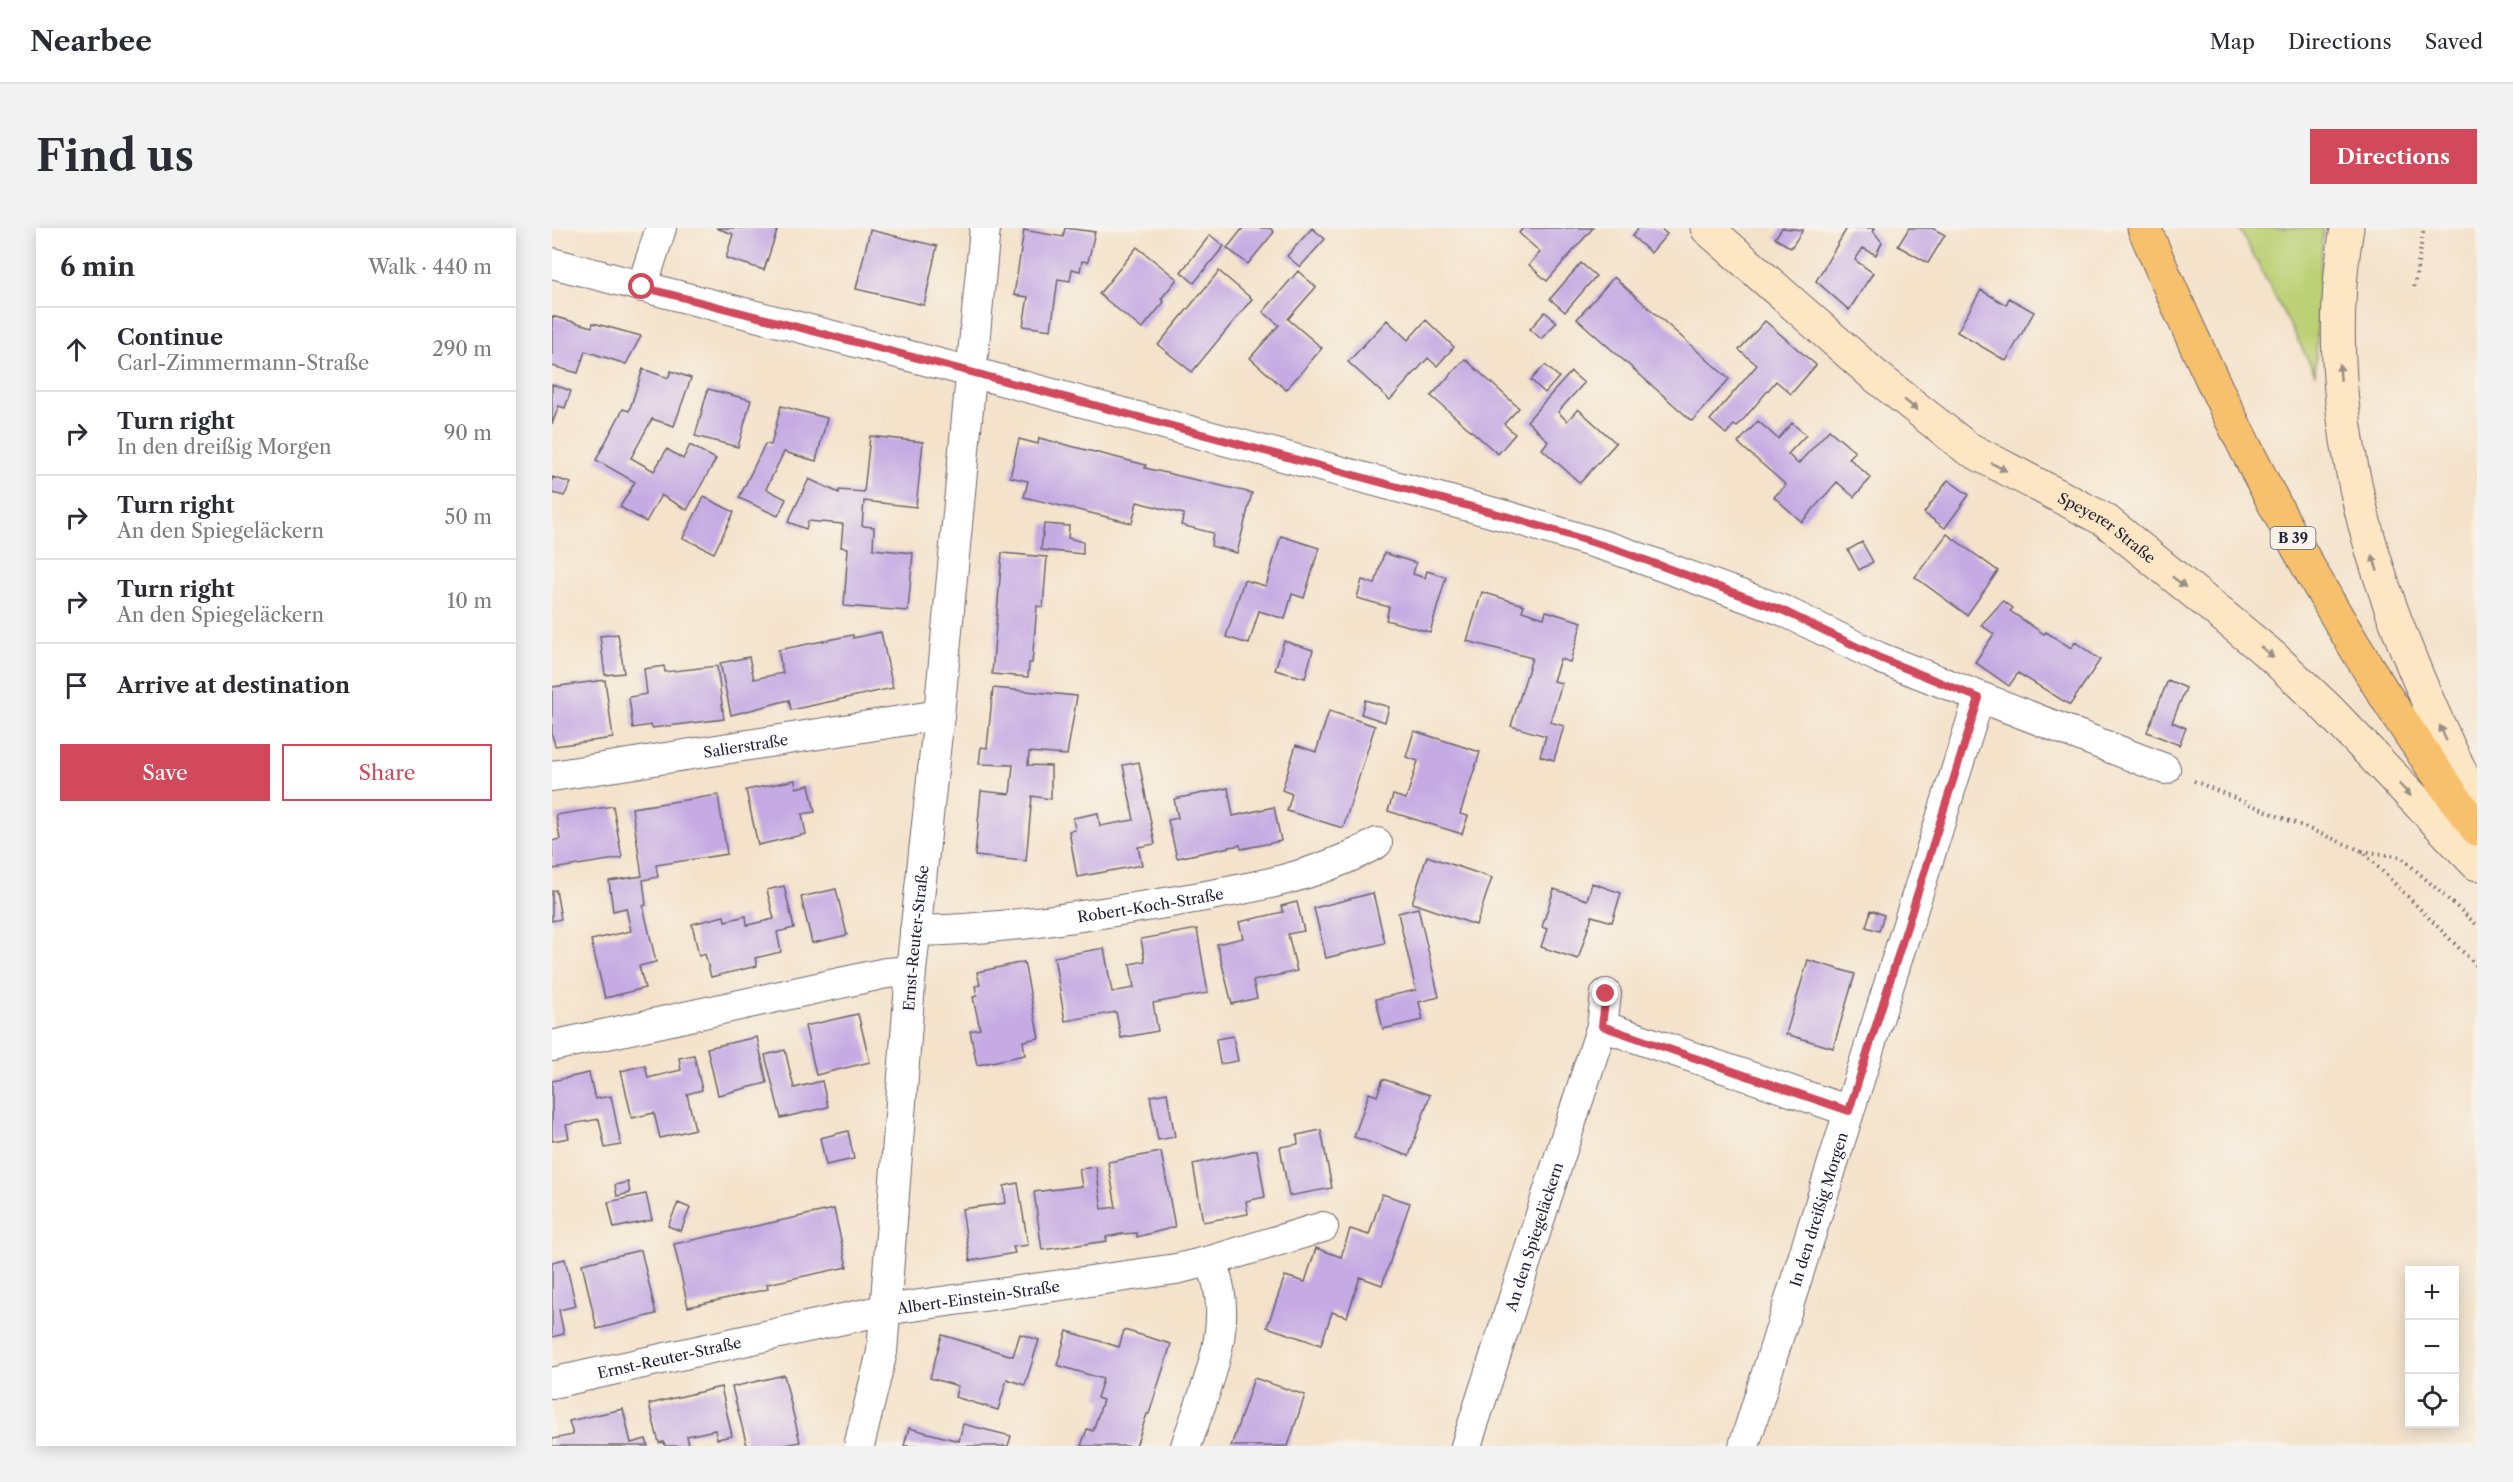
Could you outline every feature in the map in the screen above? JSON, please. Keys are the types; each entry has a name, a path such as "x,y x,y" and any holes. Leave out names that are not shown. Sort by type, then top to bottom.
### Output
{"main road":[{"name":"Speyerer Straße","path":"1707,228 1873,374 1983,459 2076,503 2127,537 2172,577 2273,657 2327,708 2477,864"},
{"name":"B 39","path":"2144,228 2204,364 2278,510 2337,617 2396,715 2477,829"},
{"path":"2347,228 2337,339 2343,414 2353,476 2373,556 2393,619 2454,760 2477,805"}],"street":[{"path":"642,287 661,228"},
{"name":"Ernst-Reuter-Straße","path":"552,1383 884,1310 911,971 939,715 985,228"},
{"path":"552,263 971,372 1513,518 1618,550 1784,611 1880,658 2165,769"},
{"name":"In den dreißig Morgen","path":"1744,1446 1979,698"},
{"name":"Salierstraße","path":"552,776 939,715"},
{"name":"Robert-Koch-Straße","path":"915,931 1020,925 1262,887 1342,861 1377,843"},
{"path":"552,1046 876,975 911,971"},
{"name":"An den Spiegeläckern","path":"1466,1446 1602,1026 1606,994"},
{"path":"1602,1026 1849,1111"},
{"name":"Albert-Einstein-Straße","path":"859,1446 882,1352 884,1310 1176,1269 1323,1227"},
{"path":"1186,1446 1221,1333 1219,1280 1210,1261"}],"path":[{"path":"2414,287 2424,228"},
{"path":"2165,769 2362,851 2402,857 2477,925"},
{"path":"2362,851 2477,966"}],"green space":[{"path":"2239,228 2323,228 2315,373"}],"building":[{"path":"716,228 778,228 764,270 726,258 733,234"},
{"path":"1065,228 1095,232 1088,262 1082,261 1080,271 1072,269 1070,281 1058,279 1051,330 1023,326 1028,297 1014,295 1024,230 1063,237"},
{"path":"1243,228 1270,228 1274,232 1248,264 1227,248"},
{"path":"1312,228 1325,239 1300,267 1287,256"},
{"path":"1523,228 1593,228 1547,281 1529,265 1540,252 1519,233"},
{"path":"1639,228 1660,228 1667,234 1651,253 1632,236"},
{"path":"1782,228 1803,230 1791,248 1775,238"},
{"path":"1847,228 1875,228 1873,231 1882,242 1876,255 1863,248 1855,260 1873,273 1849,310 1816,281"},
{"path":"1909,228 1932,228 1945,235 1928,263 1898,246"},
{"path":"870,230 937,246 924,305 856,289"},
{"path":"1210,235 1224,246 1194,283 1181,272"},
{"path":"1137,247 1177,279 1161,299 1164,302 1142,329 1099,294"},
{"path":"1581,263 1596,276 1565,312 1550,299"},
{"path":"1219,271 1252,299 1192,372 1158,345"},
{"path":"1298,271 1316,287 1288,319 1322,348 1286,390 1250,358 1279,325 1263,312"},
{"path":"1614,277 1729,379 1692,421 1577,319"},
{"path":"1981,290 2006,305 2009,298 2034,312 2006,361 1957,332"},
{"path":"1545,312 1557,322 1541,339 1530,329"},
{"path":"552,316 592,327 593,323 641,336 626,364 585,351 578,373 552,366"},
{"path":"1387,320 1408,340 1426,320 1454,347 1437,366 1428,358 1390,400 1348,362"},
{"path":"1765,321 1816,365 1791,394 1776,381 1737,427 1734,425 1726,434 1710,420 1757,365 1739,350"},
{"path":"1465,359 1519,408 1504,424 1515,434 1498,454 1431,396"},
{"path":"1545,365 1559,377 1545,393 1531,380"},
{"path":"643,369 668,378 671,371 691,378 674,426 652,419 631,458 654,471 667,449 683,459 690,445 716,459 687,510 661,495 646,522 620,507 635,482 596,460 623,409 629,411"},
{"path":"1571,372 1584,383 1558,412 1567,421 1578,409 1616,443 1580,483 1542,449 1548,441 1527,421"},
{"path":"552,384 571,391 565,408 559,406 552,424"},
{"path":"708,389 751,400 738,447 695,436"},
{"path":"781,406 827,418 816,461 784,452 766,489 786,499 778,516 739,498 765,444 771,445"},
{"path":"1758,421 1778,439 1792,423 1806,435 1788,454 1798,464 1829,430 1855,452 1849,458 1871,478 1854,497 1837,482 1802,522 1774,497 1786,485 1738,443"},
{"path":"870,436 923,442 916,507 864,501 862,526 874,527 873,549 913,553 908,611 844,606 848,548 841,547 843,524 808,521 806,529 788,522 809,479 839,493 839,490 864,492"},
{"path":"1039,438 1146,465 1145,468 1252,493 1237,553 1211,546 1213,533 1181,525 1184,514 1137,502 1132,523 1024,497 1028,481 1010,477 1019,439 1038,444"},
{"path":"552,477 571,483 564,496 552,493"},
{"path":"1948,480 1969,495 1945,528 1924,513"},
{"path":"704,497 734,512 714,553 683,538"},
{"path":"1044,524 1069,526 1068,538 1083,542 1083,554 1041,550"},
{"path":"1947,534 1998,571 1967,615 1915,577"},
{"path":"1281,536 1319,548 1304,598 1292,594 1285,619 1259,611 1249,644 1226,637 1244,580 1266,586"},
{"path":"1862,542 1873,562 1859,570 1848,550"},
{"path":"1002,553 1047,557 1043,607 1037,606 1032,663 1029,663 1028,677 992,674"},
{"path":"1384,553 1416,563 1413,574 1425,578 1427,571 1446,577 1430,632 1386,620 1389,607 1357,598 1362,580 1375,584"},
{"path":"1482,592 1524,605 1522,611 1544,618 1546,611 1582,622 1570,662 1560,659 1553,681 1562,683 1550,722 1564,726 1554,760 1540,756 1546,736 1511,726 1532,658 1467,641"},
{"path":"2003,601 2013,608 2010,611 2044,634 2046,632 2071,648 2075,642 2100,660 2070,705 2018,673 2009,686 1975,662 1994,634 1981,625"},
{"path":"881,632 893,688 791,710 789,700 731,715 720,663 749,657 754,679 783,673 778,650 853,635 853,638"},
{"path":"618,634 624,673 605,675 600,636"},
{"path":"1284,641 1313,650 1305,678 1275,670"},
{"path":"664,666 665,672 717,666 724,719 652,728 651,725 633,728 629,697 647,694 644,669"},
{"path":"605,680 613,738 555,746 552,735 552,687"},
{"path":"2168,680 2186,688 2172,722 2186,728 2179,745 2147,732"},
{"path":"993,688 1077,696 1067,755 1029,752 1028,765 1051,766 1051,799 1032,796 1026,861 975,856 981,791 1010,794 1013,765 979,764 981,747 987,748"},
{"path":"1365,700 1389,707 1385,722 1361,714"},
{"path":"1329,711 1375,726 1343,828 1287,811 1292,794 1282,790 1296,745 1316,752"},
{"path":"1414,731 1480,752 1460,814 1468,816 1462,834 1388,811 1393,795 1406,799 1418,761 1406,757"},
{"path":"1139,762 1155,844 1138,847 1142,865 1077,877 1069,831 1075,830 1073,818 1098,813 1100,826 1134,820 1123,765"},
{"path":"795,780 796,788 809,785 815,812 802,814 806,834 758,845 746,790"},
{"path":"1228,788 1233,816 1274,807 1281,841 1241,849 1240,845 1177,858 1168,820 1178,818 1174,799"},
{"path":"718,795 727,854 656,865 658,877 643,880 646,905 643,906 656,962 639,966 645,988 605,998 591,940 631,931 626,908 613,911 609,881 642,876 632,808"},
{"path":"613,806 622,858 553,869 552,841 560,839 556,815"},
{"path":"1427,856 1492,878 1476,925 1412,903"},
{"path":"1592,883 1621,893 1612,922 1592,916 1578,959 1541,947 1547,929 1542,927 1554,889 1587,900"},
{"path":"784,886 794,928 777,932 781,952 755,958 757,966 711,977 705,954 699,956 692,924 724,916 725,921 746,916 747,925 774,919 767,890"},
{"path":"836,889 847,935 812,943 801,897"},
{"path":"556,890 561,919 552,921 552,891"},
{"path":"1373,893 1385,943 1326,958 1314,908"},
{"path":"1297,902 1304,931 1288,934 1297,971 1253,981 1257,998 1232,1004 1217,944 1243,938 1239,922 1283,912 1281,906"},
{"path":"1418,908 1439,997 1419,1002 1423,1020 1383,1029 1376,999 1416,990 1398,913"},
{"path":"1871,910 1884,915 1879,931 1866,927"},
{"path":"1197,929 1208,993 1153,1003 1158,1031 1121,1038 1116,1012 1065,1021 1054,957 1104,948 1112,992 1134,988 1130,964 1145,961 1141,939"},
{"path":"1808,960 1855,974 1833,1048 1786,1034"},
{"path":"1024,962 1039,1038 1023,1041 1025,1055 977,1065 970,1031 980,1029 973,997 977,996 975,986 980,985 977,972"},
{"path":"858,1014 870,1062 816,1075 805,1026"},
{"path":"1233,1036 1238,1061 1220,1064 1216,1039"},
{"path":"757,1037 767,1083 718,1095 707,1048"},
{"path":"785,1050 794,1088 822,1081 828,1107 781,1118 765,1055"},
{"path":"694,1055 702,1090 687,1094 695,1129 660,1138 654,1113 632,1118 621,1071 645,1065 648,1078 681,1070 679,1058"},
{"path":"589,1073 595,1099 611,1096 621,1145 605,1148 599,1119 566,1125 569,1138 552,1141 552,1081"},
{"path":"1383,1079 1430,1095 1409,1156 1354,1137 1369,1093 1377,1096"},
{"path":"1167,1093 1175,1137 1158,1140 1150,1096"},
{"path":"1321,1130 1332,1188 1289,1196 1280,1147 1298,1144 1297,1135"},
{"path":"848,1131 854,1159 826,1165 820,1138"},
{"path":"1257,1150 1265,1197 1246,1201 1248,1214 1203,1222 1193,1164"},
{"path":"1161,1152 1175,1227 1137,1237 1137,1233 1121,1234 1106,1237 1107,1241 1042,1250 1034,1192 1082,1186 1079,1169 1096,1167 1102,1209 1116,1207 1108,1162"},
{"path":"628,1182 630,1193 617,1196 615,1185"},
{"path":"1018,1183 1028,1245 1013,1247 1015,1253 970,1261 962,1209 1006,1203 1004,1186"},
{"path":"646,1194 652,1220 614,1228 608,1202"},
{"path":"1382,1194 1410,1203 1382,1285 1360,1277 1347,1317 1332,1312 1321,1345 1267,1327 1285,1276 1305,1282 1316,1248 1341,1257 1350,1229 1369,1235"},
{"path":"678,1203 690,1208 681,1231 668,1226"},
{"path":"834,1209 847,1267 767,1284 768,1289 688,1307 674,1244"},
{"path":"641,1250 656,1314 597,1329 582,1264"},
{"path":"565,1259 576,1306 559,1310 564,1334 552,1337 552,1262"},
{"path":"1124,1330 1171,1344 1149,1414 1147,1414 1136,1446 1081,1446 1087,1429 1093,1431 1103,1400 1097,1398 1103,1379 1057,1365 1067,1331 1119,1347"},
{"path":"1020,1334 1039,1340 1025,1385 1007,1379 998,1410 955,1397 958,1386 930,1378 942,1335 1013,1356"},
{"path":"784,1375 800,1442 781,1446 747,1446 732,1387"},
{"path":"1254,1378 1305,1395 1288,1446 1231,1446"},
{"path":"721,1387 732,1436 717,1439 715,1430 687,1436 689,1446 665,1446 664,1442 659,1443 649,1404"},
{"path":"623,1409 631,1443 646,1439 648,1446 552,1446 552,1439 573,1435 569,1421"},
{"path":"963,1424 1011,1436 1008,1446 904,1446 909,1428 959,1441"}],"route":[{"path":"642,287 971,372 1513,518 1618,550 1784,611 1880,658 1979,698 1849,1111 1602,1026 1606,994"}]}
